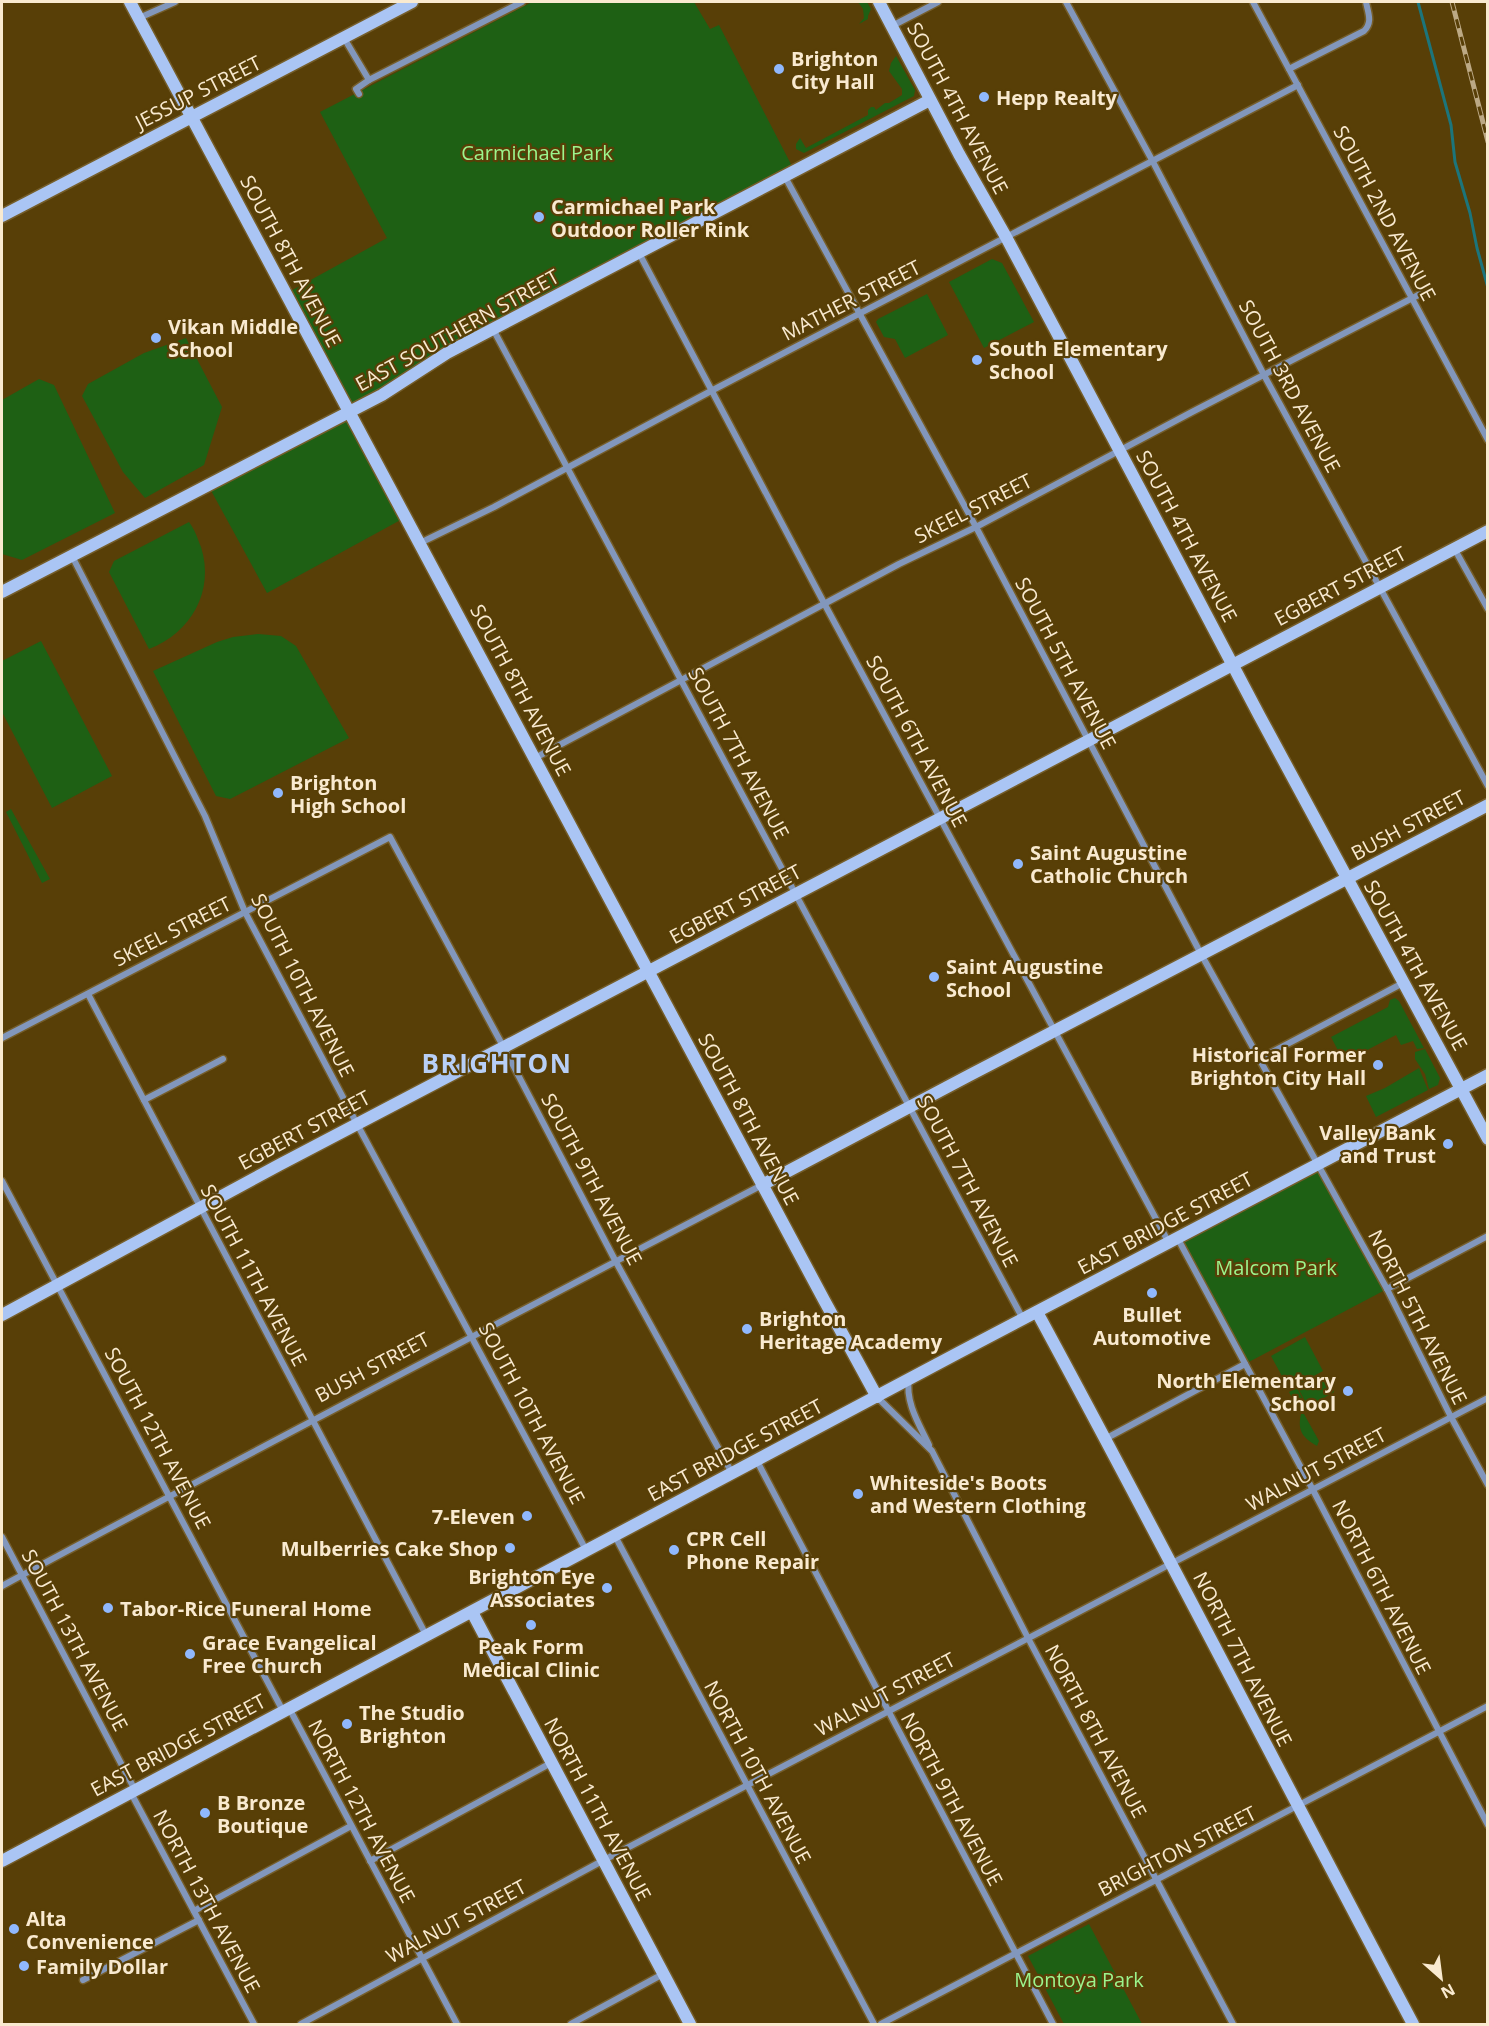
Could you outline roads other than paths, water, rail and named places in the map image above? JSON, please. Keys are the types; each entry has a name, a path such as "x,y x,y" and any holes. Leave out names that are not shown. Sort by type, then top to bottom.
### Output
{"street":[{"name":"SOUTH 8TH AVENUE","path":"130,2 877,1397"},
{"path":"139,18 175,2"},
{"name":"JESSUP STREET","path":"2,216 412,2"},
{"path":"504,2 512,8"},
{"path":"359,94 356,88 369,80 522,2"},
{"name":"SOUTH 4TH AVENUE","path":"879,2 1488,1139"},
{"path":"892,26 938,2"},
{"name":"SOUTH 3RD AVENUE","path":"1066,2 1152,160 1264,375 1488,786"},
{"name":"SOUTH 2ND AVENUE","path":"1254,2 1488,440"},
{"path":"1289,69 1364,31 1370,21 1366,2"},
{"path":"344,37 369,80"},
{"name":"MATHER STREET","path":"420,543 494,507 711,391 1298,85"},
{"name":"EAST SOUTHERN STREET","path":"2,592 350,411 393,388 447,353 930,100"},
{"name":"SOUTH 5TH AVENUE","path":"784,175 976,527 1201,954 1318,1165"},
{"name":"SOUTH 6TH AVENUE","path":"639,253 824,603 1173,1241"},
{"name":"SKEEL STREET","path":"535,758 824,603 976,527 1428,290"},
{"name":"SOUTH 7TH AVENUE","path":"493,329 1023,1319"},
{"name":"EGBERT STREET","path":"2,1315 357,1124 1488,531"},
{"path":"1454,548 1488,609"},
{"name":"SOUTH 10TH AVENUE","path":"72,556 205,816 245,912 586,1550"},
{"name":"BUSH STREET","path":"2,1586 472,1336 546,1300 910,1106 1488,805"},
{"name":"SKEEL STREET","path":"2,1038 390,837"},
{"name":"SOUTH 9TH AVENUE","path":"390,837 616,1262 732,1473"},
{"path":"1259,1059 1404,983"},
{"name":"SOUTH 11TH AVENUE","path":"88,994 426,1635"},
{"path":"144,1100 223,1059"},
{"name":"EAST BRIDGE STREET","path":"2,1861 909,1379 1488,1075"},
{"name":"NORTH 5TH AVENUE","path":"1318,1165 1387,1289 1488,1485"},
{"name":"SOUTH 12TH AVENUE","path":"2,1181 286,1709"},
{"path":"1387,1289 1488,1236"},
{"name":"NORTH 6TH AVENUE","path":"1173,1241 1245,1364 1488,1825"},
{"name":"NORTH 7TH AVENUE","path":"1036,1312 1171,1563 1413,2025"},
{"path":"1105,1439 1245,1364"},
{"name":"NORTH 8TH AVENUE","path":"909,1379 907,1391 909,1400 932,1451 1028,1638 1233,2025"},
{"name":"NORTH 8TH AVENUE","path":"877,1397 932,1451"},
{"name":"WALNUT STREET","path":"301,2025 604,1860 1488,1398"},
{"name":"NORTH 9TH AVENUE","path":"757,1461 1053,2025"},
{"name":"NORTH 10TH AVENUE","path":"615,1535 874,2025"},
{"name":"SOUTH 13TH AVENUE","path":"2,1537 133,1791"},
{"name":"NORTH 11TH AVENUE","path":"472,1612 690,2025"},
{"name":"BRIGHTON STREET","path":"881,2025 1488,1706"},
{"name":"NORTH 12TH AVENUE","path":"286,1709 458,2025"},
{"path":"370,1861 552,1762"},
{"name":"NORTH 13TH AVENUE","path":"133,1791 254,2025"},
{"path":"194,1911 351,1826"},
{"path":"83,1980 199,1920"},
{"path":"571,2025 663,1974"}],"waterway":[{"path":"1418,2 1451,125 1455,162 1488,288"}],"railway":[{"path":"1452,2 1488,142"}],"place":[{"name":"Brighton City Hall","path":"779,69"},
{"name":"Hepp Realty","path":"984,97"},
{"name":"Carmichael Park Outdoor Roller Rink","path":"539,217"},
{"name":"Vikan Middle School","path":"156,338"},
{"name":"South Elementary School","path":"977,360"},
{"name":"Brighton High School","path":"278,793"},
{"name":"Saint Augustine Catholic Church","path":"1018,864"},
{"name":"Saint Augustine School","path":"934,977"},
{"name":"Historical Former Brighton City Hall","path":"1378,1065"},
{"name":"Valley Bank and Trust","path":"1448,1144"},
{"name":"Bullet Automotive","path":"1152,1293"},
{"name":"Brighton Heritage Academy","path":"747,1329"},
{"name":"North Elementary School","path":"1348,1391"},
{"name":"Whiteside's Boots and Western Clothing","path":"858,1494"},
{"name":"7-Eleven","path":"527,1516"},
{"name":"Mulberries Cake Shop","path":"510,1548"},
{"name":"CPR Cell Phone Repair","path":"674,1550"},
{"name":"Brighton Eye Associates","path":"607,1588"},
{"name":"Tabor-Rice Funeral Home","path":"108,1608"},
{"name":"Peak Form Medical Clinic","path":"531,1625"},
{"name":"Grace Evangelical Free Church","path":"190,1654"},
{"name":"The Studio Brighton","path":"347,1724"},
{"name":"B Bronze Boutique","path":"205,1813"},
{"name":"Alta Convenience","path":"14,1929"},
{"name":"Family Dollar","path":"24,1966"}],"district":[{"name":"BRIGHTON","path":"497,1063"}],"park label":[{"name":"Carmichael Park","path":"537,152"},
{"name":"Malcom Park","path":"1276,1267"},
{"name":"Montoya Park","path":"1079,1979"}]}
